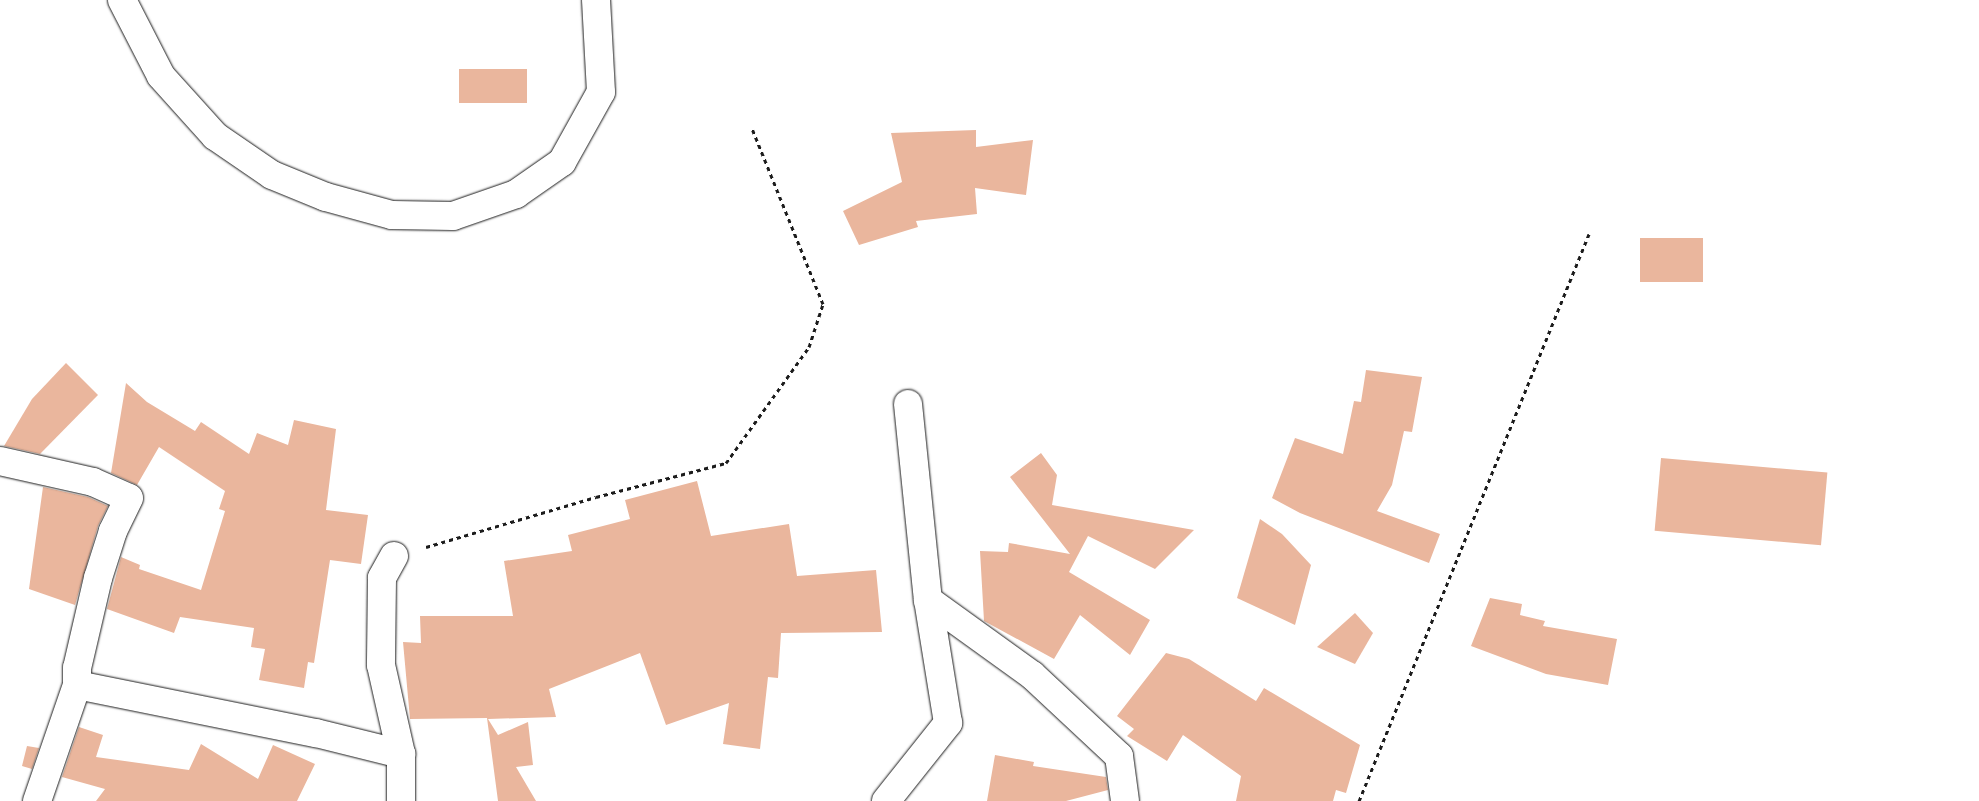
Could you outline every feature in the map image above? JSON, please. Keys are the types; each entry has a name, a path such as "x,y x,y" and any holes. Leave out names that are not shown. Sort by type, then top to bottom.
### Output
{"street":[{"path":"122,0 161,76 215,136 272,175 326,197 392,215 453,216 516,194 562,162 601,92 596,0"},
{"path":"886,801 948,724 928,600 908,404"},
{"path":"0,461 93,482 130,498 113,531 98,578 77,668 77,685 37,801"},
{"path":"394,556 382,578 381,665 400,754 401,801"},
{"path":"928,600 1032,675 1118,756 1125,801"},
{"path":"77,685 316,733 400,754"}],"path":[{"path":"394,556 596,497 726,463 809,347 823,304 752,128"},
{"path":"1359,801 1589,234"}],"building":[{"path":"459,69 527,69 527,103 459,103"},
{"path":"976,130 976,147 1033,140 1026,195 975,188 977,214 916,221 918,227 859,245 843,211 902,182 891,133"},
{"path":"1640,238 1703,238 1703,282 1640,282"},
{"path":"66,363 98,395 40,454 4,446 32,399"},
{"path":"1366,370 1422,377 1412,432 1404,431 1392,485 1377,511 1440,534 1429,563 1300,513 1272,498 1295,438 1343,454 1354,401 1361,402"},
{"path":"126,383 147,402 195,431 201,422 249,454 257,433 288,445 294,420 336,429 326,510 368,515 361,564 330,560 314,663 308,662 304,688 259,680 265,649 251,647 254,628 180,617 174,633 107,609 121,557 140,565 139,569 201,590 225,511 219,509 225,491 159,447 137,485 111,473"},
{"path":"1041,453 1057,475 1052,505 1194,530 1155,569 1088,536 1069,572 1150,620 1130,655 1080,615 1054,659 984,621 980,551 1008,552 1009,543 1070,554 1010,477"},
{"path":"1661,458 1827,473 1821,545 1655,531"},
{"path":"697,481 711,536 789,524 797,576 876,570 882,632 781,633 778,678 768,677 760,749 723,744 729,703 666,725 640,653 549,689 556,717 488,719 498,735 528,722 533,765 516,767 536,801 498,801 487,718 410,719 403,642 421,643 420,616 513,616 504,561 572,551 568,535 630,519 625,500"},
{"path":"43,487 88,497 108,506 98,526 75,605 29,589"},
{"path":"1260,519 1282,534 1311,565 1295,625 1237,598"},
{"path":"1490,598 1522,604 1520,615 1545,621 1543,626 1617,639 1608,685 1546,674 1471,646"},
{"path":"1355,613 1373,633 1355,664 1317,647"},
{"path":"1166,653 1189,659 1256,701 1264,688 1360,745 1346,793 1336,790 1333,801 1236,801 1241,776 1183,735 1167,761 1127,736 1134,729 1117,716"},
{"path":"79,727 103,735 96,757 189,770 201,744 258,779 273,745 315,764 297,801 96,801 105,789 62,777"},
{"path":"27,746 39,748 32,769 22,766"},
{"path":"995,755 1034,762 1033,766 1106,777 1108,790 1066,801 987,801"}]}
